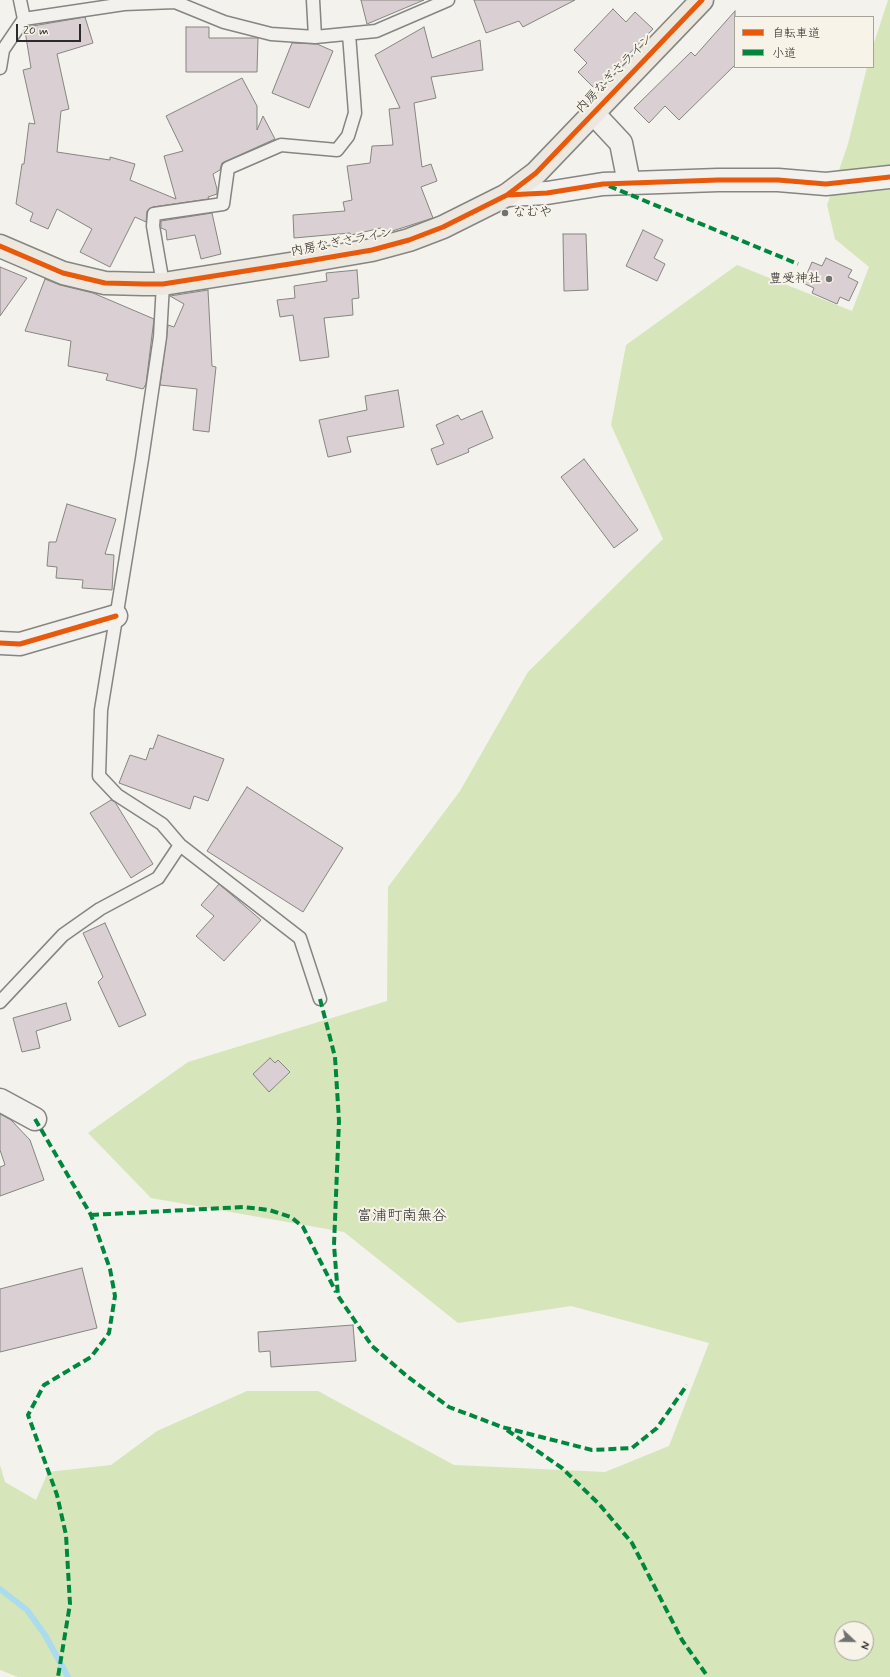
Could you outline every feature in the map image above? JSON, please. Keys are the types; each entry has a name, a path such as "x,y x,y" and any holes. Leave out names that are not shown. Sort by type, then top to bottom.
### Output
{"highway":[{"name":"内房なぎさライン","path":"0,246 63,273 105,283 163,284 372,250 409,240 443,227 507,195 536,172 702,0"}],"street":[{"path":"592,113 621,143 629,183"},
{"path":"507,195 547,193 603,184 763,180 826,184 890,177"},
{"path":"0,643 20,644 116,616"},
{"path":"0,1100 35,1119"}],"lane":[{"path":"0,68 3,50 24,19 20,0"},
{"path":"313,0 315,37"},
{"path":"24,19 124,4 175,2 224,22 271,34 315,37 376,31 448,0"},
{"path":"320,999 300,938 180,845 162,824 117,795 99,776 101,710 160,337 163,284 153,226 154,214 223,204 228,168 281,145 337,150 348,136 356,113 349,34"},
{"path":"0,1002 64,935 100,909 158,878 180,845"}],"green space":[{"path":"888,0 890,0 890,1677 18,1677 0,1670 0,1465 5,1482 36,1500 48,1472 111,1465 157,1431 247,1391 318,1391 454,1465 605,1472 669,1446 709,1343 571,1306 458,1323 344,1232 151,1198 88,1133 188,1062 387,1001 388,887 460,791 528,672 663,539 611,425 626,345 737,265 852,311 869,267 835,239 827,205 848,144 867,68 874,68 874,43"}],"building":[{"path":"361,0 424,0 367,24"},
{"path":"474,0 575,0 523,27 519,21 486,33"},
{"path":"613,9 626,22 635,12 653,29 595,89 578,72 587,63 574,50"},
{"path":"735,11 734,66 679,120 665,106 649,123 634,108 691,52 695,56"},
{"path":"85,17 93,43 57,54 69,109 61,111 57,152 110,160 110,157 135,164 130,180 176,199 164,156 183,151 166,116 242,78 257,106 257,130 263,116 275,139 222,163 220,170 213,174 217,194 208,197 209,199 153,207 147,211 146,222 135,217 110,267 80,252 92,229 57,209 48,229 30,221 33,213 16,204 22,164 24,164 29,123 35,124 23,70 31,68 25,31 27,27"},
{"path":"186,27 209,27 209,38 258,38 257,72 186,72"},
{"path":"424,27 432,58 480,40 483,70 431,77 436,98 414,103 422,167 431,164 437,181 421,187 433,218 383,234 381,228 351,235 350,233 294,238 293,215 345,211 343,202 352,200 347,166 370,163 372,146 393,145 389,109 400,108 375,55"},
{"path":"292,43 317,44 333,51 309,108 272,93"},
{"path":"212,213 221,254 201,259 195,235 167,240 166,230 161,228 161,221"},
{"path":"643,230 663,240 654,258 665,264 657,281 626,266"},
{"path":"563,234 586,234 588,290 564,291"},
{"name":"豊受神社","path":"826,258 852,270 848,277 858,282 849,301 840,297 837,304 812,293 814,288 803,283 812,262 822,266"},
{"path":"0,267 27,278 0,316"},
{"path":"357,270 359,298 352,299 353,315 324,318 329,357 300,361 293,315 280,317 277,300 295,298 294,286 327,281 326,273"},
{"path":"45,279 60,285 93,293 154,319 146,384 143,389 106,380 108,374 68,366 71,341 25,331"},
{"path":"208,290 212,366 216,367 209,432 193,430 197,389 160,385 168,325 174,327 184,304 170,296"},
{"path":"398,390 404,427 347,437 351,452 328,457 319,420 367,410 365,396"},
{"path":"482,411 493,438 468,449 469,452 437,465 431,449 444,444 436,425 458,415 461,420"},
{"path":"584,459 638,530 614,548 561,477"},
{"path":"67,504 116,519 105,554 114,555 112,590 82,588 83,580 56,578 57,567 47,566 49,542 56,542"},
{"path":"158,735 224,759 208,801 194,796 190,809 119,783 130,755 146,760 150,748 153,749"},
{"path":"247,787 343,848 303,912 207,851"},
{"path":"111,800 115,802 153,864 131,878 90,813"},
{"path":"219,884 261,920 224,961 196,936 214,916 201,905"},
{"path":"105,923 146,1015 119,1027 98,982 103,977 83,933"},
{"path":"66,1003 71,1020 36,1031 40,1048 22,1052 13,1018"},
{"path":"270,1058 275,1063 278,1060 290,1072 269,1092 253,1074"},
{"path":"0,1114 11,1120 30,1140 44,1180 0,1196 0,1167 5,1165 0,1150"},
{"path":"82,1268 97,1328 0,1352 0,1289"},
{"path":"353,1325 356,1361 271,1367 270,1351 259,1352 258,1332"}],"waterway":[{"path":"0,1589 27,1610 45,1635 68,1677"}],"marked path":[{"path":"609,186 798,264"},
{"path":"320,999 335,1057 339,1121 334,1245 338,1296 372,1346 408,1377 449,1407 502,1427 592,1450 632,1448 657,1428 687,1385"},
{"path":"35,1119 91,1215 110,1269 115,1296 109,1333 91,1357 44,1385 28,1415 57,1495 66,1535 70,1604 58,1677"},
{"path":"91,1215 243,1207 269,1210 291,1217 303,1227 336,1292"},
{"path":"507,1430 562,1468 599,1504 632,1543 682,1640 708,1677"}],"cycle path":[{"path":"0,246 63,273 105,283 163,284 372,250 409,240 443,227 507,195 536,173 702,0"},
{"path":"507,195 547,193 603,184 718,180 778,180 826,184 890,177"},
{"path":"0,643 20,644 116,616"}],"place":[{"name":"なむや","path":"505,213"},
{"name":"豊受神社","path":"829,279"}],"district":[{"name":"富浦町南無谷","path":"402,1217"}]}
